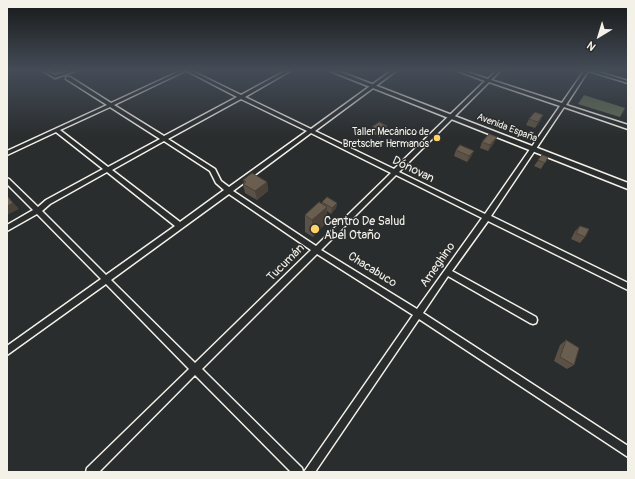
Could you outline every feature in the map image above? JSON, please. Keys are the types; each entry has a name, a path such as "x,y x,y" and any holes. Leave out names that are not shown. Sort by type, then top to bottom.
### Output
{"street":[{"name":"Chacabuco","path":"93,93 209,167 213,170 218,182 229,191 316,250 418,314 628,452"},
{"path":"7,153 134,93"},
{"name":"Dónovan","path":"235,93 628,287"},
{"path":"7,228 38,210 48,202 248,93"},
{"path":"7,351 363,93"},
{"name":"Avenida España","path":"392,93 628,186"},
{"name":"Tucumán","path":"91,472 475,93"},
{"path":"528,93 628,126"},
{"name":"Ameghino","path":"309,472 571,93"},
{"path":"56,130 180,226"},
{"path":"7,180 298,472"},
{"path":"447,272 533,320"}],"green space":[{"path":"584,95 625,108 620,117 578,104"}],"building":[{"path":"535,112 543,115 538,122 529,119"},
{"path":"379,122 387,126 380,131 372,127"},
{"path":"489,134 497,137 490,145 482,142"},
{"path":"460,145 474,151 469,156 456,150"},
{"path":"542,155 548,157 545,163 538,160"},
{"path":"252,173 267,182 255,191 243,184 246,182 243,180"},
{"path":"7,196 13,203 7,206"},
{"path":"327,197 337,203 332,208 322,202"},
{"path":"319,202 327,207 312,220 305,215"},
{"path":"580,226 589,229 585,237 576,233"},
{"path":"566,340 579,348 574,365 560,357"}],"place":[{"name":"Taller Mecánico de Bretscher Hermanos","path":"437,138"},
{"name":"Centro De Salud Abel Otaño","path":"315,229"}]}
